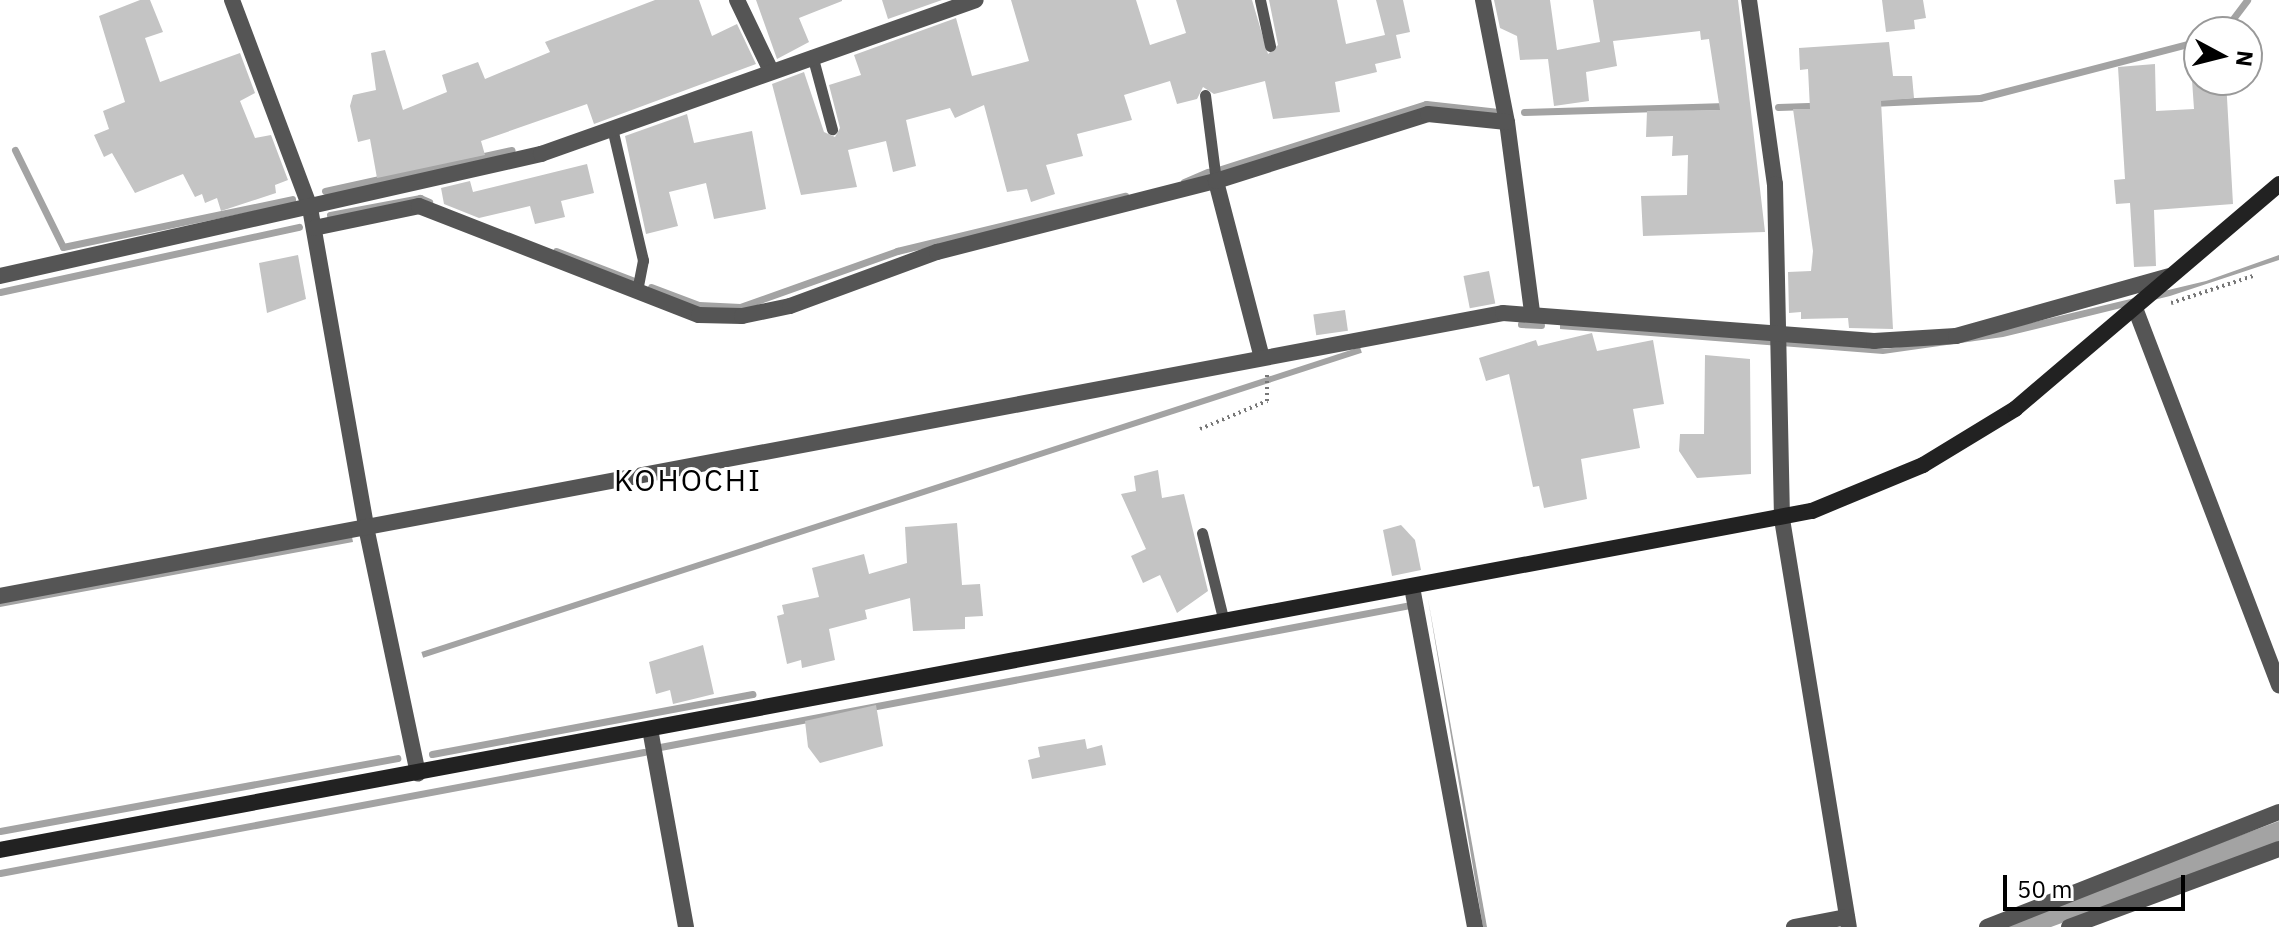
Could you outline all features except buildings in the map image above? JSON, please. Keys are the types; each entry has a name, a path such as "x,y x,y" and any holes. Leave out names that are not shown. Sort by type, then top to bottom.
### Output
{"street":[{"path":"232,0 310,208 366,527 418,774"},
{"path":"737,0 770,69"},
{"path":"0,276 541,154 770,69 975,0"},
{"path":"1483,0 1507,122 1532,312"},
{"path":"1749,0 1775,184 1782,519 1848,922 1794,927"},
{"path":"314,228 419,206 699,315 742,316 790,306 937,252 1216,181 1428,114 1507,122"},
{"path":"1216,181 1264,366"},
{"path":"0,850 1782,519 1861,492 1975,437 2137,306 2279,184"},
{"path":"0,596 1264,366 1532,312 1874,341 1956,336 2165,281"},
{"path":"2137,306 2279,686"},
{"path":"1412,587 1475,927"},
{"path":"650,729 686,927"},
{"path":"1987,927 2279,812"},
{"path":"2069,927 2279,849"}],"lane":[{"path":"1260,0 1270,46"},
{"path":"812,55 832,129"},
{"path":"1205,95 1216,181"},
{"path":"612,128 642,247 637,291"},
{"path":"1202,533 1224,622"}],"path":[{"path":"2137,306 2162,306 2256,275"},
{"path":"1200,429 1267,401 1264,366"}],"shaded area":[{"path":"2279,255 2279,260 2170,296 2003,337 1883,354 1560,329 1560,324 1884,349 1963,339 2206,281"},
{"path":"1360,347 1362,353 423,658 421,652"},
{"path":"352,537 353,542 0,607 0,603"},
{"path":"1428,599 1487,927 1483,927"},
{"path":"2279,821 2279,843 2051,927 1993,927"}],"waterway":[{"path":"2235,16 2247,0"},
{"path":"1872,103 1980,98 2183,45"},
{"path":"1221,169 1426,104 1499,112"},
{"path":"1524,112 1726,106"},
{"path":"1778,107 1816,106"},
{"path":"15,150 63,247 292,199"},
{"path":"325,191 512,150"},
{"path":"1184,182 1208,172"},
{"path":"651,287 699,305 740,307 897,251 1125,196"},
{"path":"330,215 420,198 429,202"},
{"path":"0,292 299,227"},
{"path":"556,251 634,281"},
{"path":"1521,324 1541,325"},
{"path":"660,747 1410,605"},
{"path":"432,754 752,694"},
{"path":"0,873 644,752"},
{"path":"0,831 397,758"}],"district":[{"name":"KOHOCHI","path":"688,480"}]}
